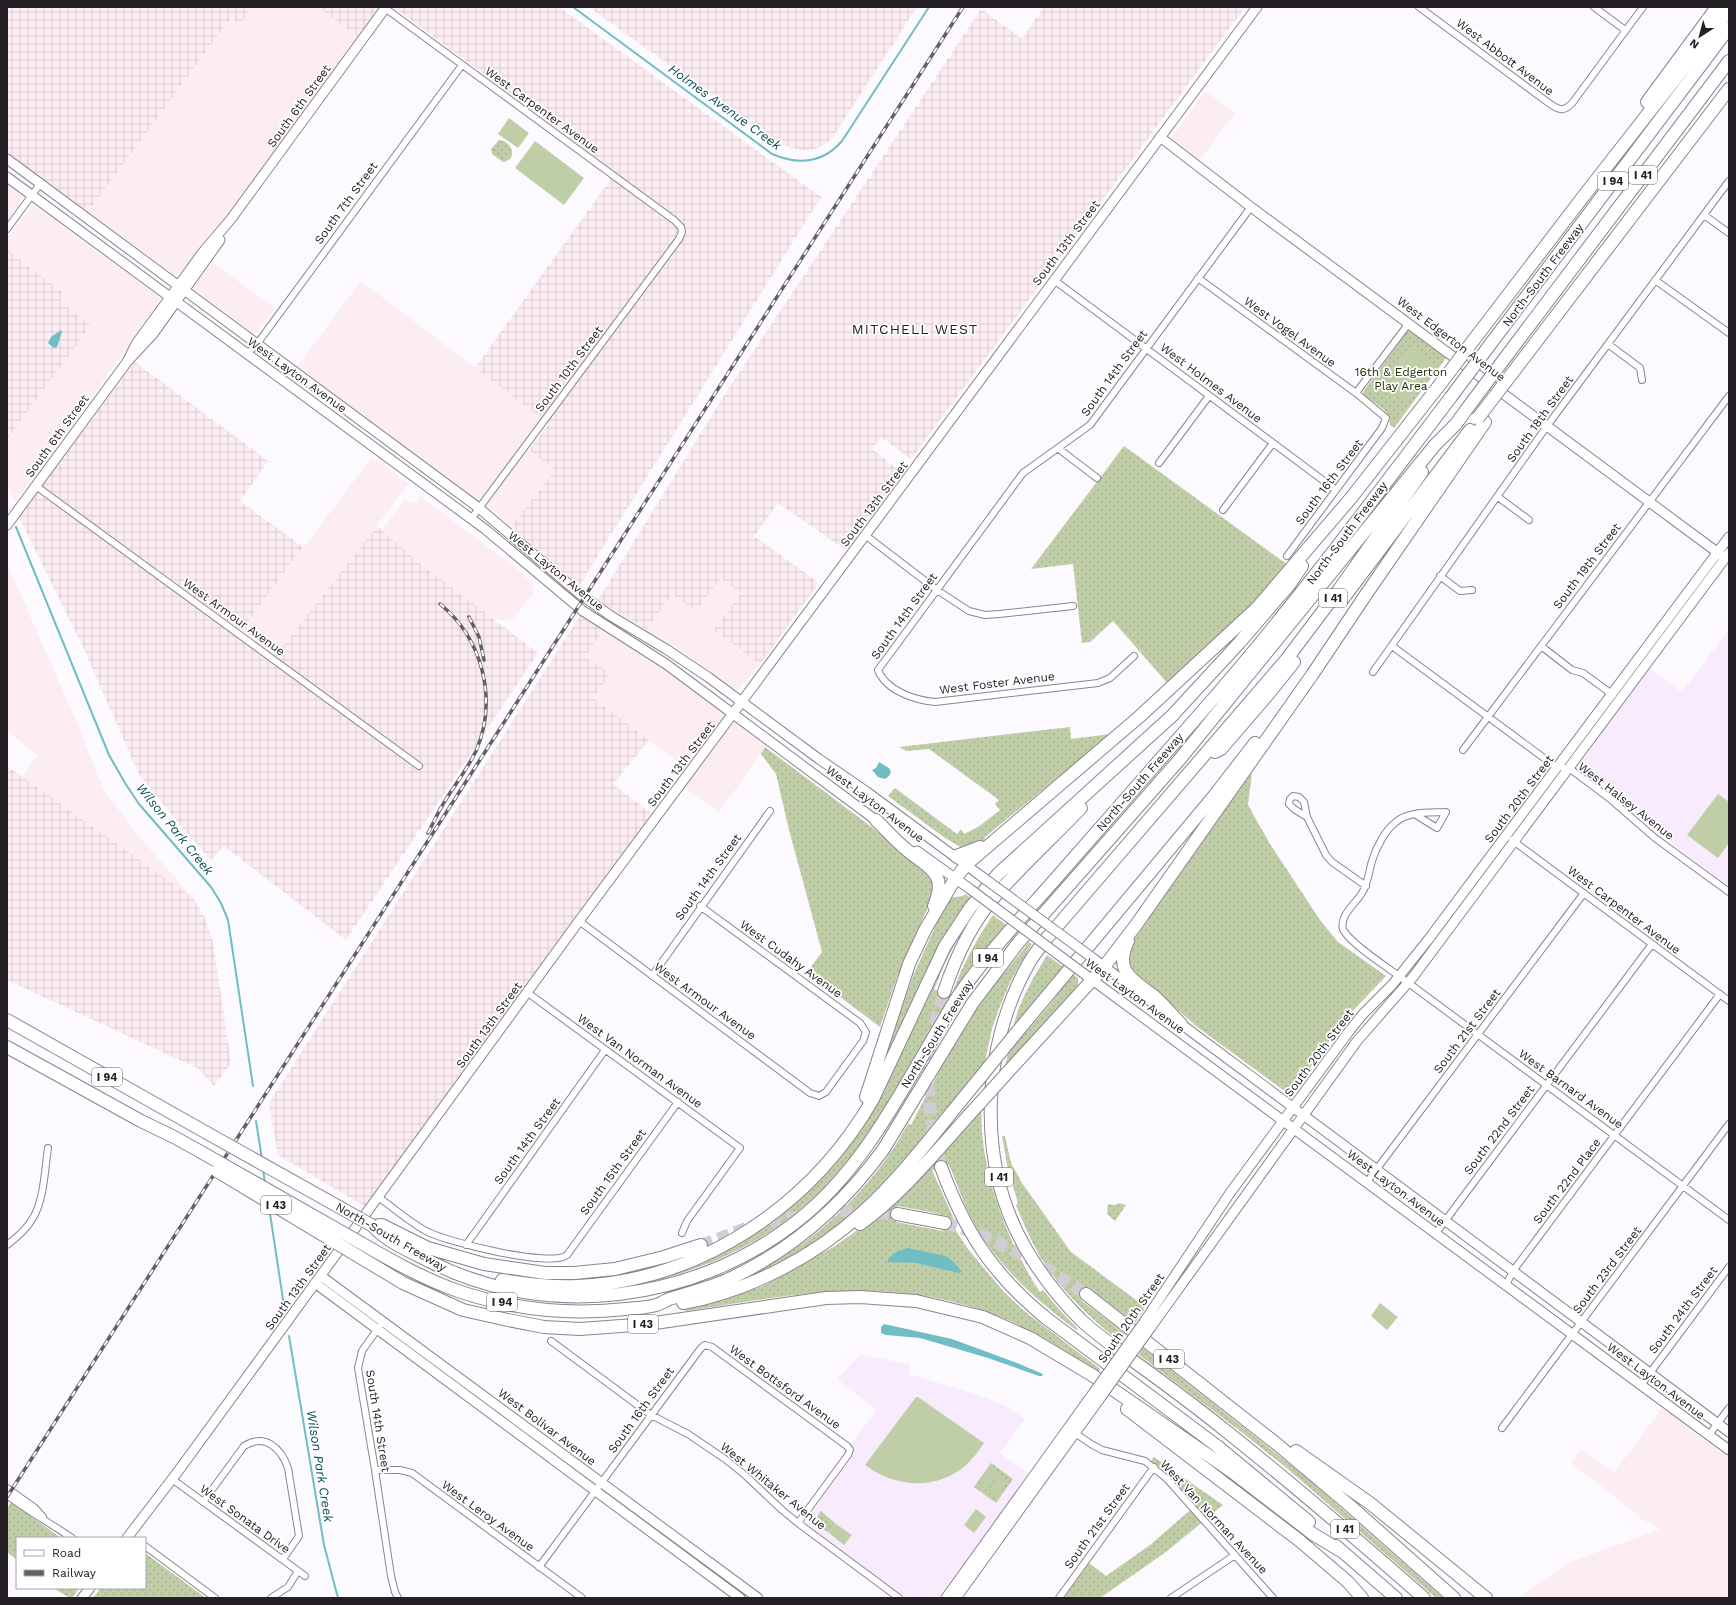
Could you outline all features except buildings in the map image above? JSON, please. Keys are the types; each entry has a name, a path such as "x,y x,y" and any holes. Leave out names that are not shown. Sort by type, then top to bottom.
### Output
{"highway":[{"path":"1586,193 1625,133 1717,7"},
{"name":"I 41","path":"944,992 966,940 995,896 1174,714 1289,585 1351,498 1729,10"},
{"name":"North-South Freeway","path":"7,1020 373,1226 378,1233 420,1256 465,1277 486,1284 523,1292 571,1297 612,1296 671,1284 718,1268 773,1239 799,1220 830,1192 855,1164 873,1139 967,983 1008,932 1210,702 1285,614 1451,397 1729,28"},
{"name":"North-South Freeway","path":"7,1047 141,1121 174,1137 200,1156 361,1243 428,1279 460,1291 508,1304 542,1309 602,1311 656,1305 727,1280 757,1265 799,1237 821,1220 849,1192 883,1150 968,1010 1018,943 1180,759 1435,444 1456,424 1729,61"},
{"path":"824,1243 832,1242 843,1236 890,1200 979,1104 1088,976 1104,967 1136,925 1312,675 1482,420 1560,309 1569,300 1729,89"},
{"path":"1199,762 1221,749 1270,692 1429,486 1482,420"},
{"name":"I 41","path":"1424,1598 1315,1502 1254,1453 1083,1322 1053,1289 1025,1248 1002,1193 991,1138 991,1094 998,1045 1006,1015 1018,985 1030,961 1047,938 1286,660 1338,591 1456,424"},
{"path":"818,1172 852,1126 864,1102 909,964 925,930 955,879 967,864 992,841 1139,718 1227,637 1257,608 1351,498"},
{"path":"656,1305 670,1306 727,1292 793,1263 824,1243 863,1212 883,1192 1214,796 1367,593"},
{"path":"420,1256 453,1268 488,1277 543,1285 577,1286 633,1279 691,1262 745,1234 774,1213 818,1172 842,1146 863,1116 873,1099 945,946 958,924 983,891 1017,856 1174,714"},
{"path":"876,820 906,849 933,869 937,877 939,883 938,894 925,930"},
{"path":"956,856 968,853 992,841"},
{"path":"1136,925 1124,950 1123,967 1127,975 1156,998 1181,1024"},
{"name":"I 43","path":"200,1156 403,1283 463,1310 508,1320 544,1327 580,1329 648,1324 826,1298 860,1297 889,1298 932,1304 983,1317 1030,1338 1076,1366 1198,1447 1313,1534 1341,1551"},
{"name":"I 41","path":"941,1167 956,1206 974,1238 995,1269 1024,1299 1046,1318 1218,1446 1319,1530 1396,1598"},
{"path":"897,1214 945,1223"},
{"path":"373,1226 382,1225 428,1248 484,1264 545,1273 574,1273 615,1269 664,1257 701,1245"},
{"name":"I 43","path":"1086,1294 1252,1424 1348,1504 1454,1598"},
{"path":"1076,1366 1090,1380 1300,1541 1348,1582 1362,1598"},
{"path":"1252,1424 1260,1424 1292,1449 1366,1500 1486,1598"}],"street":[{"name":"South 13th Street","path":"130,1537 579,921 1257,7"},
{"name":"West Abbott Avenue","path":"1419,7 1560,110 1569,107 1625,30"},
{"path":"1594,7 1625,30 1643,7"},
{"name":"West Carpenter Avenue","path":"386,8 674,220 681,227 682,232"},
{"name":"South 6th Street","path":"7,525 127,362 152,334 173,299 227,229 231,219 386,8"},
{"name":"South 7th Street","path":"247,354 257,344 462,65"},
{"name":"West Edgerton Avenue","path":"1160,138 1547,426 1718,552 1728,557"},
{"name":"West Layton Avenue","path":"7,159 479,508 580,594 622,623 679,657 967,864 1292,1108 1729,1432"},
{"name":"West Layton Avenue","path":"7,176 471,519 505,545 583,611 667,665 733,713 955,879 1729,1450"},
{"name":"South 18th Street","path":"1373,672 1547,426 1729,181"},
{"path":"7,229 40,184"},
{"name":"South 14th Street","path":"878,670 1024,473 1090,425 1251,207"},
{"path":"1704,215 1729,233"},
{"name":"South 10th Street","path":"471,519 679,239 682,232"},
{"name":"West Vogel Avenue","path":"1198,278 1356,393 1384,415 1387,420"},
{"name":"West Holmes Avenue","path":"1054,280 1336,490"},
{"path":"1655,280 1729,333"},
{"path":"1356,393 1409,323"},
{"path":"1608,344 1640,368 1642,380"},
{"path":"1159,463 1209,396"},
{"name":"South 19th Street","path":"1463,750 1729,396"},
{"name":"South 16th Street","path":"1287,556 1387,420"},
{"path":"1223,510 1273,443"},
{"path":"1059,449 1097,478"},
{"name":"West Armour Avenue","path":"36,486 418,766"},
{"path":"1498,497 1530,520"},
{"path":"865,536 937,590 969,611 985,615 1073,606"},
{"name":"South 20th Street","path":"956,1598 1147,1324 1169,1285 1230,1193 1283,1120 1358,1019 1399,976 1506,836 1729,537"},
{"name":"South 20th Street","path":"1147,1324 1177,1290 1358,1041 1408,982 1728,557"},
{"path":"1440,576 1460,591 1472,590"},
{"name":"West Halsey Avenue","path":"1392,646 1551,763 1573,771 1605,795 1655,838 1729,892"},
{"path":"1541,646 1572,670 1583,673 1619,700"},
{"name":"West Foster Avenue","path":"878,670 881,678 902,693 916,699 935,702 1098,683 1114,675 1134,656"},
{"name":"South 14th Street","path":"652,976 700,906 770,811"},
{"path":"1399,976 1350,938 1343,928 1343,919 1366,886 1376,849 1394,822 1400,818 1416,815"},
{"path":"1307,817 1326,855 1332,862 1366,886"},
{"name":"West Carpenter Avenue","path":"1506,836 1729,1001"},
{"name":"South 21st Street","path":"1367,1182 1584,893"},
{"name":"West Cudahy Avenue","path":"700,906 860,1023 866,1032 863,1041 826,1092 819,1096"},
{"name":"West Armour Avenue","path":"579,921 810,1093 819,1096"},
{"name":"South 22nd Street","path":"1436,1233 1652,944"},
{"name":"West Barnard Avenue","path":"1399,976 1729,1220"},
{"name":"West Van Norman Avenue","path":"528,993 740,1148 687,1221 682,1233"},
{"name":"South 22nd Place","path":"1506,1285 1513,1272 1720,994"},
{"name":"South 14th Street","path":"466,1245 605,1050"},
{"name":"South 15th Street","path":"466,1245 495,1252 551,1259 563,1258 567,1255 678,1102"},
{"name":"South 23rd Street","path":"1502,1428 1729,1124"},
{"path":"7,1245 22,1233 34,1217 41,1195 48,1148"},
{"path":"378,1197 426,1231 466,1245"},
{"name":"South 24th Street","path":"1641,1385 1729,1267"},
{"name":"West Bolivar Avenue","path":"318,1279 384,1321 758,1598"},
{"name":"West Bolivar Avenue","path":"318,1279 351,1309 377,1329 740,1598"},
{"path":"1169,1285 1177,1290"},
{"path":"351,1309 356,1302"},
{"name":"South 14th Street","path":"384,1321 362,1351 358,1368 391,1576 398,1598"},
{"name":"West Whitaker Avenue","path":"551,1341 651,1415 688,1434 725,1459 798,1523 899,1598"},
{"name":"South 16th Street","path":"539,1567 701,1348 705,1345"},
{"name":"West Bottsford Avenue","path":"705,1345 712,1347 847,1446 850,1450 798,1523"},
{"path":"487,1410 493,1402"},
{"path":"1709,1435 1729,1408"},
{"name":"South 20th Street","path":"946,1598 1073,1431"},
{"name":"West Van Norman Avenue","path":"1073,1431 1102,1450 1139,1459 1154,1467 1167,1479 1273,1598"},
{"path":"203,1502 244,1446 252,1441 260,1441 276,1447 284,1458 288,1468 300,1536 283,1559"},
{"name":"South 21st Street","path":"1058,1598 1154,1467"},
{"name":"West Leroy Avenue","path":"375,1470 400,1470 412,1473 578,1597"},
{"name":"West Sonata Drive","path":"172,1479 305,1576"},
{"path":"7,1488 35,1508 44,1518 71,1537"},
{"path":"7,1495 31,1513 44,1518"},
{"path":"146,1547 215,1598"},
{"path":"1171,1598 1235,1555"},
{"path":"270,1598 288,1587 298,1571"},
{"path":"82,1598 89,1589"}],"shaded area":[{"path":"7,7 252,7 240,24 231,18 88,212 7,153"},
{"path":"252,7 318,7 358,37 235,206 208,237 180,274 174,274 88,212 232,18 240,23"},
{"path":"318,7 380,7 358,37"},
{"path":"397,7 559,7 821,197 579,586 511,527 555,470 529,450 549,424 475,368 616,172 399,11"},
{"path":"589,7 917,7 832,138 823,146 808,151 783,146 760,131"},
{"path":"1044,7 1245,7 911,459 881,437 872,449 901,472 844,549 778,503 754,536 819,583 760,664 714,630 741,593 721,578 696,611 672,594 647,630 598,600 725,394 981,9 1022,39"},
{"path":"1205,91 1235,113 1199,161 1172,141 1172,137"},
{"path":"7,184 22,195 23,198 7,222"},
{"path":"33,205 157,295 160,300 95,393 15,502 7,483 7,439 91,325 60,302 65,293 7,250 7,238"},
{"path":"7,250 65,294 60,302 91,325 7,439"},
{"path":"212,262 275,308 256,333 252,332 195,290 196,284"},
{"path":"361,281 541,418 522,445 555,470 511,527 489,507 297,367"},
{"path":"135,362 268,461 240,501 303,547 243,628 244,635 275,657 377,526 417,561 538,653 346,940 224,846 211,860 180,825 139,774 83,647 19,517"},
{"path":"372,457 409,484 275,658 244,635 243,628"},
{"path":"420,496 520,571 533,585 533,594 511,621 493,619 381,532 405,499 411,504 416,502"},
{"path":"7,564 76,720 103,789 136,833 193,898 22,777 38,755 7,731"},
{"path":"721,578 741,593 714,630 760,664 738,690 733,688 679,649 647,630 672,594"},
{"path":"583,611 606,626 585,657 610,674 593,698 649,740 613,784 656,817 369,1209 278,1155 269,1103"},
{"path":"606,626 769,740 761,754 719,812 680,784 690,771 592,698 584,657"},
{"path":"1729,629 1729,886 1650,827 1579,765 1649,668 1682,692"},
{"path":"7,766 193,898 205,918 213,942 231,1063 214,1086 199,1069 7,980"},
{"path":"861,1354 910,1365 910,1374 1004,1405 1025,1419 1000,1453 1031,1475 940,1598 906,1598 806,1523 808,1518 850,1460 854,1452 851,1444 877,1410 837,1379"},
{"path":"1662,1408 1729,1459 1729,1598 1519,1598 1541,1581 1570,1562 1661,1529 1643,1520 1571,1463 1581,1449 1614,1473"}],"green space":[{"path":"509,118 529,133 518,148 498,134"},
{"path":"499,140 507,143 512,150 511,157 503,162 492,154 491,149"},
{"path":"535,141 584,178 564,205 515,168"},
{"name":"16th & Edgerton Play Area","path":"1409,330 1446,358 1394,428 1390,425 1390,420 1385,411 1364,396 1363,392 1404,334"},
{"path":"1408,347 1411,347 1430,361 1431,364 1414,387 1411,387 1391,371"},
{"path":"1397,379 1414,392 1406,402 1389,390"},
{"path":"1124,446 1288,565 1273,584 1169,685 1113,621 1090,642 1082,643 1073,564 1031,569"},
{"path":"1070,727 1071,739 1111,734 985,837 984,841 967,849 964,849 945,838 888,796 895,788 957,834 961,829 964,834 978,827 1000,810 995,804 999,800 929,749 906,751 899,747"},
{"path":"765,747 873,828 903,854 934,876 933,896 897,977 880,1027 807,972 822,952 789,830 776,774 761,754"},
{"path":"1252,773 1248,805 1270,844 1320,920 1338,942 1386,976 1347,1017 1290,1095 1196,1026 1159,993 1130,971 1127,950 1223,811"},
{"path":"1718,794 1729,802 1729,843 1718,858 1687,835"},
{"path":"965,894 971,898 875,1083 913,976 944,907 950,898 963,896"},
{"path":"993,915 1006,925 949,1001 873,1128 860,1147 830,1182 790,1218 747,1245 701,1266 650,1283 649,1281 684,1269 717,1255 749,1237 779,1217 806,1194 832,1168 854,1139 874,1108 939,968 957,936 968,919 944,965 934,990 952,994 970,953"},
{"path":"1029,942 1032,944 1011,980 1000,1006 992,1029 985,1062 891,1177 879,1190 841,1224 802,1251 750,1278 749,1276 797,1248 819,1231 860,1192 894,1148 908,1124 911,1125 945,1061 975,1012"},
{"path":"1047,955 1065,968 1013,1028 1023,999"},
{"path":"1073,974 1078,978 1078,986 1005,1067 1008,1053 1046,1009"},
{"path":"982,1105 984,1152 997,1202 1006,1227 1028,1273 1040,1292 1043,1290 1078,1329 1076,1330 1032,1294 1018,1281 994,1253 969,1214 949,1165 932,1170 956,1224 956,1231 968,1249 1003,1291 1023,1310 1100,1369 1098,1373 1052,1343 1003,1318 966,1305 926,1296 906,1293 865,1291 825,1292 686,1311 686,1309 722,1300 763,1286 835,1246 859,1229","holes":["898,1206 947,1216 943,1231 896,1222"]},
{"path":"1002,1136 1005,1136 1011,1163 1022,1183 1071,1252 1143,1305 1144,1310 1135,1323 1090,1289 1081,1300 1126,1335 1121,1342 1076,1302 1056,1280 1039,1255 1016,1205 1018,1203 1008,1170"},
{"path":"1119,1203 1126,1205 1115,1221 1107,1214 1108,1204 1115,1205"},
{"path":"1380,1303 1398,1317 1387,1330 1371,1316"},
{"path":"1143,1348 1306,1477 1443,1598 1436,1598 1289,1470 1139,1355"},
{"path":"916,1397 984,1443 970,1462 964,1467 952,1475 927,1483 901,1482 888,1478 865,1465"},
{"path":"1154,1457 1223,1505 1166,1552 1100,1598 1064,1598 1089,1563 1106,1576 1150,1545 1195,1506 1163,1469 1151,1461"},
{"path":"991,1463 1013,1479 996,1503 974,1487"},
{"path":"990,1468 998,1473 986,1490 978,1484"},
{"path":"1000,1475 1008,1481 996,1498 988,1492"},
{"path":"11,1502 60,1537 16,1537 16,1559 7,1552 7,1509"},
{"path":"976,1509 986,1517 974,1533 964,1525"},
{"path":"821,1511 836,1524 829,1533 814,1522"},
{"path":"836,1524 852,1535 844,1545 829,1533"},
{"path":"146,1554 206,1598 93,1598 100,1589 146,1589"},
{"path":"55,1589 78,1589 72,1598"}],"water":[{"path":"61,330 62,332 57,347 54,348 48,343 51,337"},
{"path":"879,762 889,768 891,772 885,779 878,777 872,770 876,768"},
{"path":"908,1248 946,1256 954,1262 962,1272 959,1273 916,1263 887,1262 888,1259 899,1251"},
{"path":"884,1324 952,1339 1043,1374 1042,1376 1039,1376 988,1358 920,1338 886,1335 881,1333 881,1327"}],"waterway":[{"name":"Holmes Avenue Creek","path":"573,7 772,154 782,158 801,161 818,158 827,154 842,141 929,7"},
{"name":"Wilson Park Creek","path":"16,527 109,755 139,804 211,887 221,903 228,920 253,1086"},
{"name":"Wilson Park Creek","path":"256,1121 262,1159"},
{"name":"Wilson Park Creek","path":"263,1169 265,1183"},
{"name":"Wilson Park Creek","path":"269,1207 284,1306"},
{"name":"Wilson Park Creek","path":"289,1336 324,1545 338,1598"}],"tunnel":[{"path":"941,1167 931,1118 929,1067 936,1018 944,992"},
{"path":"701,1245 752,1226 786,1218 844,1211 897,1214"},
{"path":"945,1223 984,1236 1001,1244 1035,1262 1086,1294"}],"railway":[{"path":"7,1497 963,7"},
{"path":"428,833 440,809 476,751 483,731 486,711 486,691 476,652 467,635 455,618 440,604"},
{"path":"469,617 479,637 484,660"}],"district":[{"name":"MITCHELL WEST","path":"915,329"}]}
